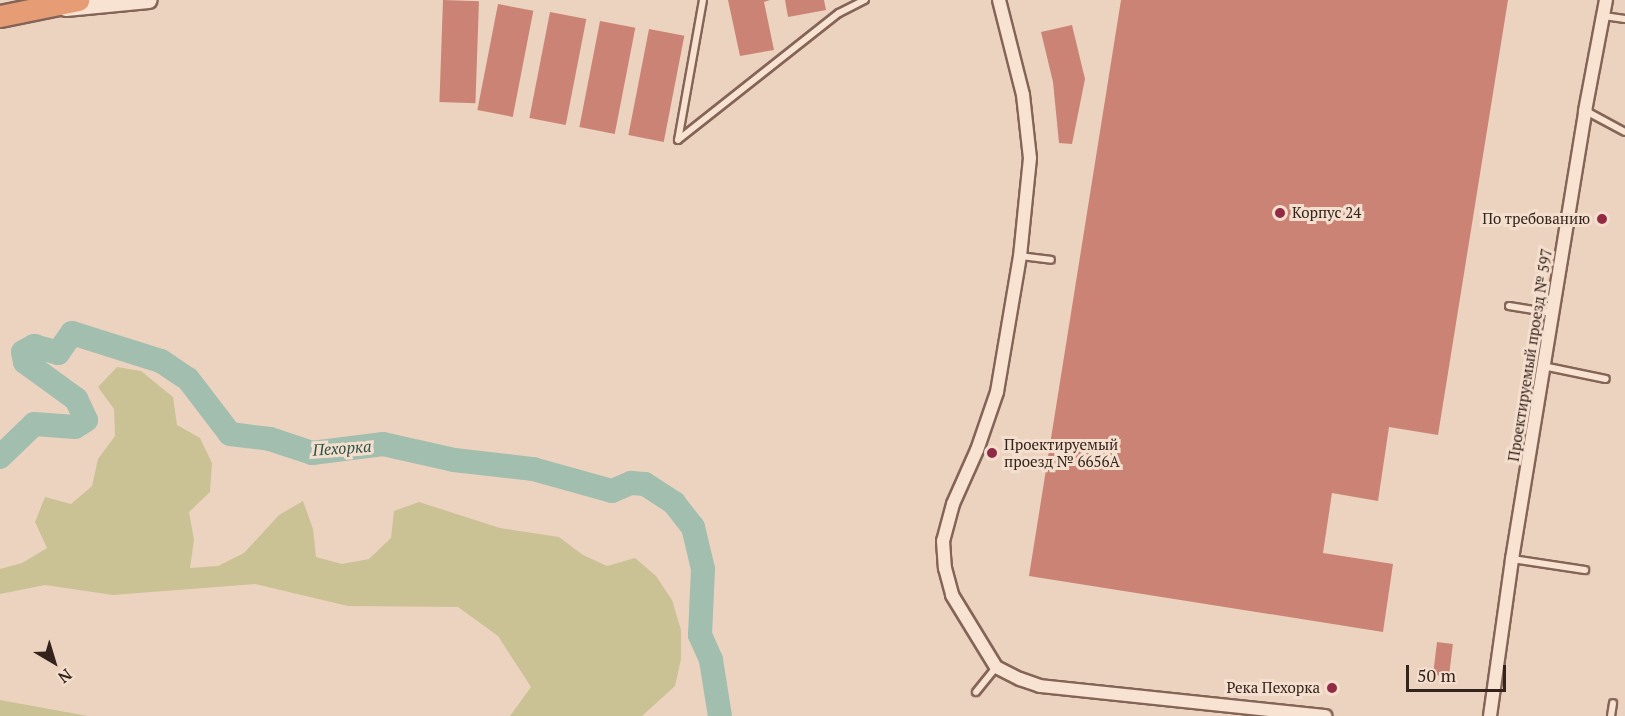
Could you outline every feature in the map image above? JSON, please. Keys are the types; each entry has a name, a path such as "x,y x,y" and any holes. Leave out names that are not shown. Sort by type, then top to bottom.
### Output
{"highway":[{"path":"9,14 78,0"}],"street":[{"path":"9,14 149,0"},
{"path":"999,0 1023,95 1030,158 1020,256 997,392 977,450 953,504 943,541 945,568 952,595 996,667 1040,686 1325,716"},
{"name":"Проектируемый проезд № 597","path":"1490,716 1543,366 1585,111 1606,0"}],"lane":[{"path":"703,0 678,140 839,13 865,0"},
{"path":"1604,16 1625,19"},
{"path":"1585,111 1625,132"},
{"path":"1020,256 1052,260"},
{"path":"1509,306 1552,313"},
{"path":"1543,366 1606,380"},
{"path":"1512,560 1585,570"},
{"path":"976,692 996,667"},
{"path":"1611,716 1613,703"}],"shaded area":[{"path":"117,367 141,371 173,397 177,425 200,438 212,463 210,492 189,512 194,540 190,568 218,566 244,553 279,515 303,501 313,529 316,557 342,564 369,559 391,538 394,511 419,502 500,528 559,537 583,555 607,566 635,558 656,576 672,600 681,630 681,659 675,686 642,716 510,716 531,687 498,636 458,607 348,606 255,584 113,595 45,585 0,594 0,569 22,563 47,548 35,522 45,497 71,504 92,486 98,459 115,436 114,409 98,387"},
{"path":"0,700 88,716 0,716"}],"building":[{"path":"443,0 479,1 475,103 439,102"},
{"path":"728,0 770,0 764,2 774,50 740,56"},
{"path":"785,0 824,0 826,10 788,17"},
{"name":"Корпус 24","path":"1121,0 1508,0 1438,435 1389,427 1378,501 1332,493 1323,553 1393,564 1383,632 1029,576"},
{"path":"498,4 533,11 513,117 477,110"},
{"path":"550,12 586,19 566,125 529,118"},
{"path":"600,21 635,28 615,134 579,127"},
{"path":"1072,25 1085,79 1072,144 1059,143 1053,82 1041,32"},
{"path":"649,29 684,36 664,142 628,135"},
{"path":"1437,642 1453,644 1449,677 1433,675"}],"waterway":[{"name":"Пехорка","path":"0,457 34,424 75,427 86,420 76,399 25,362 23,352 34,346 58,353 72,333 161,361 188,379 230,434 270,439 312,453 383,444 454,460 533,469 612,491 631,483 645,484 674,503 693,527 703,569 700,635 711,660 720,716"}],"place":[{"name":"Корпус 24","path":"1280,213"},
{"name":"По требованию","path":"1602,219"},
{"name":"Проектируемый проезд № 6656А","path":"992,453"},
{"name":"Река Пехорка","path":"1332,688"}]}
